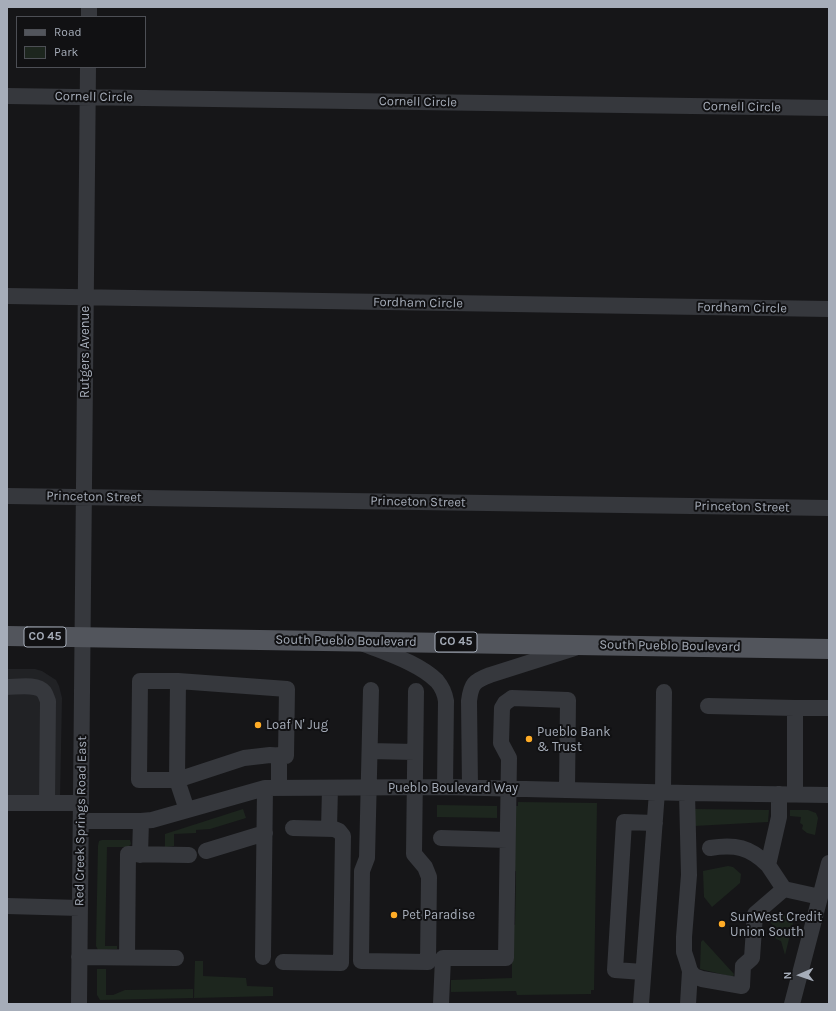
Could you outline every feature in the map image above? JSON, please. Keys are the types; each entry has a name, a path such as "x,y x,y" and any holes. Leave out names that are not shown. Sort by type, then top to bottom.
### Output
{"main road":[{"name":"South Pueblo Boulevard","path":"7,636 829,649"}],"street":[{"name":"Rutgers Avenue","path":"83,637 88,68"},
{"name":"Cornell Circle","path":"7,96 829,108"},
{"name":"Fordham Circle","path":"7,296 829,309"},
{"name":"Princeton Street","path":"7,496 829,508"},
{"name":"Red Creek Springs Road East","path":"79,1004 83,637"},
{"path":"357,641 415,666 438,682 444,692 446,701 445,787"},
{"path":"470,787 469,701 470,691 473,685 478,679 587,645"},
{"path":"140,681 178,681 287,690 286,756 244,758 177,780 139,780 140,681"},
{"path":"178,681 177,780 186,810"},
{"path":"7,687 40,688 45,693 48,702 46,803"},
{"path":"371,690 367,858 362,871 360,961 428,962 429,877 425,867 414,854 416,691"},
{"path":"640,1004 655,823 660,792 664,692"},
{"path":"441,1004 443,958 506,958 509,758 501,743 502,708 505,703 512,698 568,700 567,790"},
{"path":"708,706 829,708"},
{"path":"768,865 779,817 787,794 795,708"},
{"path":"370,751 416,752"},
{"path":"263,957 265,833 279,756"},
{"name":"Pueblo Boulevard Way","path":"81,821 142,821 272,788 470,787 829,795"},
{"path":"329,828 330,788"},
{"path":"687,793 689,875 684,952 690,971 688,1004"},
{"path":"7,803 81,803"},
{"path":"140,855 142,821"},
{"path":"643,972 615,970 624,822 655,823"},
{"path":"283,962 341,963 343,836 339,831 329,828 293,828"},
{"path":"206,851 265,833"},
{"path":"441,838 508,840"},
{"path":"710,848 729,846 740,847 750,851 759,856 768,865 784,889 820,897"},
{"path":"127,958 128,854 189,855"},
{"path":"792,1004 829,863"},
{"path":"690,971 694,976 702,979 742,986 743,966 752,958 755,914 784,889"},
{"path":"7,906 80,908"},
{"path":"79,957 176,958"}],"shaded area":[{"path":"7,669 35,669 42,671 56,680 59,686 62,698 60,799 54,811 7,811"}],"green space":[{"path":"518,802 597,803 594,990 591,990 591,994 517,995 516,991 451,992 451,980 512,978 512,925 515,925 516,871 513,871 514,806 518,806"},
{"path":"437,805 497,806 497,818 437,817"},
{"path":"243,809 246,818 210,829 196,830 196,833 174,834 174,846 165,847 165,834"},
{"path":"694,809 769,810 768,822 694,826"},
{"path":"790,810 808,810 816,813 818,818 815,835 807,833 802,829 803,825 800,823 801,817 790,816"},
{"path":"130,840 131,844 128,847 107,847 105,946 117,946 117,949 98,950 96,946 98,846 99,841"},
{"path":"728,866 733,867 741,874 740,883 712,907 704,897 703,871"},
{"path":"764,914 783,914 794,919 785,955 781,941 776,939 774,935 775,928"},
{"path":"703,940 734,974 733,977 700,969 701,942"},
{"path":"195,961 203,961 203,976 246,978 247,986 273,987 273,996 194,998"},
{"path":"97,969 106,969 106,995 113,995 125,990 193,989 193,998 100,1000 97,995"}],"place":[{"name":"Loaf N' Jug","path":"258,725"},
{"name":"Pueblo Bank & Trust","path":"529,739"},
{"name":"Pet Paradise","path":"394,915"},
{"name":"SunWest Credit Union South","path":"722,924"}]}
